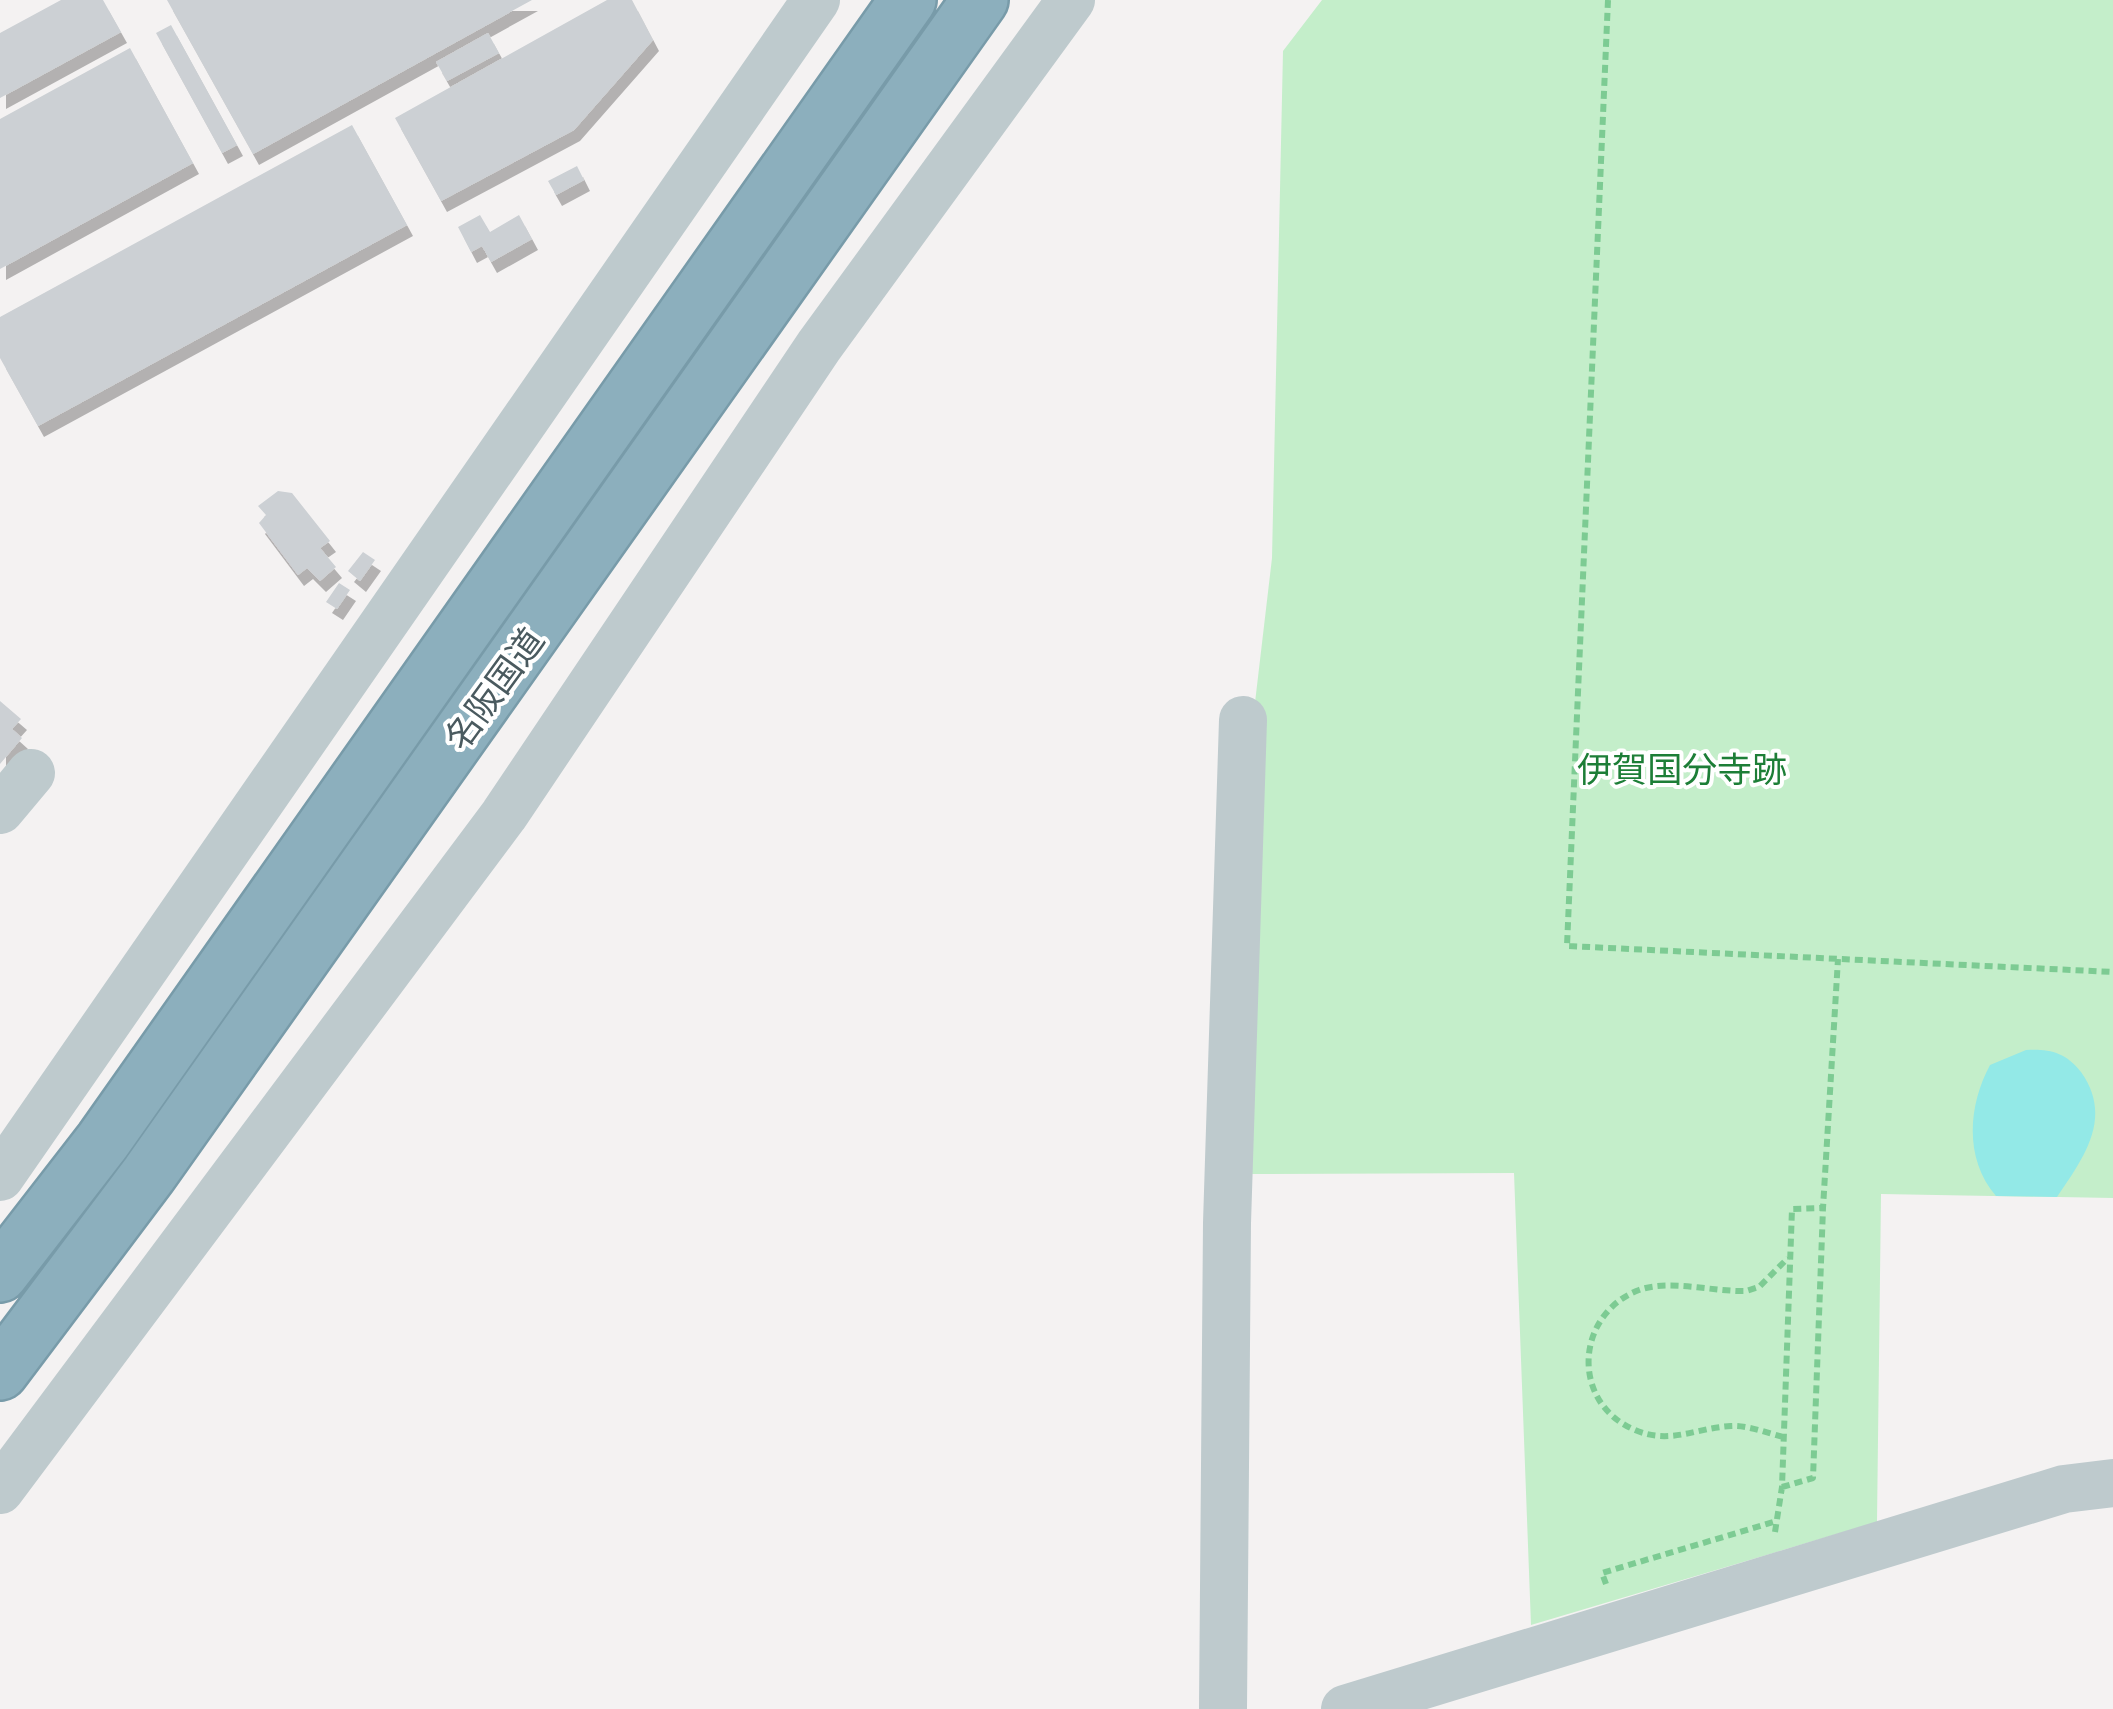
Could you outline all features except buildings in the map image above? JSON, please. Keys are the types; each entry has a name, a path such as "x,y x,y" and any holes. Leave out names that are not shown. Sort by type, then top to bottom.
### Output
{"highway":[{"name":"名阪国道","path":"0,1274 103,1141 908,0"},
{"name":"名阪国道","path":"0,1372 149,1174 980,0"}],"street":[{"path":"0,1177 816,0"},
{"path":"0,1490 504,815 819,346 1071,0"},
{"path":"1223,1709 1227,1222 1242,720"},
{"path":"0,810 31,774"},
{"path":"1345,1709 2064,1489 2113,1483"}],"path":[{"path":"1608,0 1567,946 2113,972"},
{"path":"1782,1487 1813,1478 1823,1208 1838,959"},
{"path":"1768,1578 1782,1487 1792,1209 1823,1208"},
{"path":"1783,1437 1734,1425 1672,1438 1654,1438 1629,1428 1592,1392 1588,1354 1594,1326 1615,1303 1641,1289 1746,1291 1759,1286 1790,1256"},
{"path":"1621,1623 1602,1572 1777,1521"}],"green space":[{"name":"伊賀国分寺跡","path":"1322,0 2113,0 2113,1198 1881,1194 1877,1522 1531,1625 1514,1173 1239,1174 1254,711 1272,558 1283,51"}],"water":[{"path":"2026,1050 2050,1051 2069,1060 2081,1072 2095,1105 2092,1136 2057,1197 1996,1196 1978,1166 1974,1149 1977,1098 1990,1065"}]}
